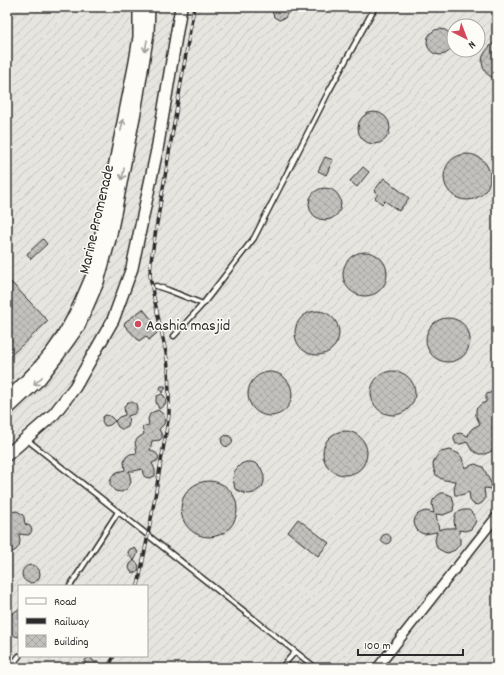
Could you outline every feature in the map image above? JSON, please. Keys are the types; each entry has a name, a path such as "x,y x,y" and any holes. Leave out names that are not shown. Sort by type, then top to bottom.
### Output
{"main road":[{"name":"Marine Promenade","path":"7,399 46,360 65,333 80,304 93,273 136,56 139,37 139,7"},
{"name":"Marine Promenade","path":"7,410 40,379 57,358 78,326 98,282 110,239 136,107 148,32 149,7"},
{"path":"7,456 54,414 75,387 113,320 132,268 157,150 180,7"}],"street":[{"path":"378,668 497,516"}],"lane":[{"path":"174,336 203,304 254,238 329,91 375,7"},
{"path":"156,286 203,304"},
{"path":"26,439 316,668"},
{"path":"71,585 118,512"},
{"path":"281,668 295,652"},
{"path":"10,668 18,657"}],"shaded area":[{"path":"7,7 497,7 497,668 7,668"}],"building":[{"path":"274,7 286,7 288,12 285,18 279,20 274,17 272,11"},
{"path":"435,30 445,30 446,53 440,55 435,54 428,47 428,37"},
{"path":"497,42 497,79 486,73 483,67 483,58 486,58 486,51 490,46"},
{"path":"371,112 377,112 387,119 390,128 389,134 383,141 377,144 371,144 361,137 358,131 358,125 365,115"},
{"path":"467,154 480,158 486,164 490,177 486,190 480,196 467,200 454,196 448,190 444,177 448,164 454,158"},
{"path":"325,157 333,160 326,175 318,171"},
{"path":"363,167 369,172 357,187 350,181"},
{"path":"384,178 409,198 399,211 385,201 382,204 375,198 378,194 374,191"},
{"path":"322,188 328,188 338,195 341,204 340,210 334,217 328,220 322,220 312,213 309,207 309,201 316,191"},
{"path":"43,239 47,244 31,259 27,254"},
{"path":"361,252 369,252 374,253 381,258 386,265 386,283 381,290 374,295 361,296 353,293 346,286 343,278 343,270 346,262 353,255"},
{"path":"10,281 48,321 7,359 7,284"},
{"name":"Aashia masjid","path":"143,309 153,321 151,323 157,333 149,340 146,336 139,341 124,325 125,322"},
{"path":"313,311 321,311 326,312 333,317 338,324 338,342 333,349 326,354 313,355 305,352 298,345 295,337 295,329 298,321 305,314"},
{"path":"444,318 452,318 457,319 464,324 469,331 469,349 464,356 457,361 444,362 436,359 429,352 426,344 426,336 429,328 436,321"},
{"path":"389,371 397,371 402,372 409,377 414,384 414,402 409,409 402,414 389,415 381,412 374,405 371,397 371,389 374,381 381,374"},
{"path":"266,372 274,372 279,373 286,378 291,385 291,403 286,410 279,415 266,416 258,413 251,406 248,398 248,390 251,382 258,375"},
{"path":"494,379 497,380 497,427 492,427 496,434 496,444 492,451 485,454 479,454 471,449 467,442 456,444 454,437 456,434 460,433 468,436 473,428 480,424 476,416 476,409 481,404 486,402 487,394 492,392"},
{"path":"161,386 165,386 166,388 162,393 160,388"},
{"path":"162,394 166,400 165,404 159,409 156,399 157,396"},
{"path":"128,402 136,404 137,410 134,414 128,416 128,427 122,429 118,427 115,421 119,417 125,415 124,406"},
{"path":"158,410 163,414 165,419 164,424 159,429 162,438 160,440 152,441 150,450 156,453 159,457 157,461 152,463 155,470 155,476 149,478 145,477 142,469 129,471 131,482 128,488 122,492 115,491 110,485 112,476 117,472 125,470 124,462 126,457 130,454 137,453 135,442 144,434 142,428 149,425 148,419 150,414"},
{"path":"105,415 110,416 115,421 110,425 104,425 102,421"},
{"path":"341,431 349,431 354,432 361,437 366,444 366,462 361,469 354,474 341,475 333,472 326,465 323,457 323,449 326,441 333,434"},
{"path":"227,435 231,437 233,441 231,445 227,447 223,445 221,441 223,437"},
{"path":"450,450 459,454 465,468 475,464 483,467 494,489 484,488 485,499 482,503 478,505 473,504 470,500 469,492 461,495 455,495 454,489 456,481 444,480 436,475 433,465 434,460 440,452"},
{"path":"246,462 257,464 261,468 264,477 262,487 254,493 249,494 235,489 233,478 234,472 237,468"},
{"path":"204,481 214,481 229,489 235,498 237,509 235,520 229,529 214,537 204,537 193,532 186,525 181,514 181,504 186,493 193,486"},
{"path":"441,493 452,496 454,504 453,511 443,515 436,514 439,530 455,528 454,520 456,513 463,510 469,510 476,520 471,529 465,531 459,530 460,544 455,550 448,553 437,548 435,540 437,532 425,534 421,533 417,530 414,522 418,514 422,512 426,511 434,513 432,504 433,500"},
{"path":"17,511 22,514 25,524 30,526 32,530 28,535 19,534 19,546 16,550 7,555 7,527 10,527 8,519 10,512"},
{"path":"298,519 329,543 318,556 288,532"},
{"path":"384,534 388,534 390,535 390,543 384,544 381,541 381,537"},
{"path":"133,548 136,549 138,553 134,561 139,567 138,571 135,573 131,572 129,568 130,564 134,560 129,556 128,552"},
{"path":"27,565 35,565 40,570 38,581 35,583 27,583 22,578 22,570"},
{"path":"7,607 11,614 18,610 18,637 11,633 7,626"},
{"path":"89,657 94,662 99,662 103,668 93,668 92,666 85,665 85,660"}],"railway":[{"path":"138,585 169,415 168,366 150,275 151,261 194,7"},
{"path":"108,668 114,657"}],"place":[{"name":"Aashia masjid","path":"138,324"}]}
